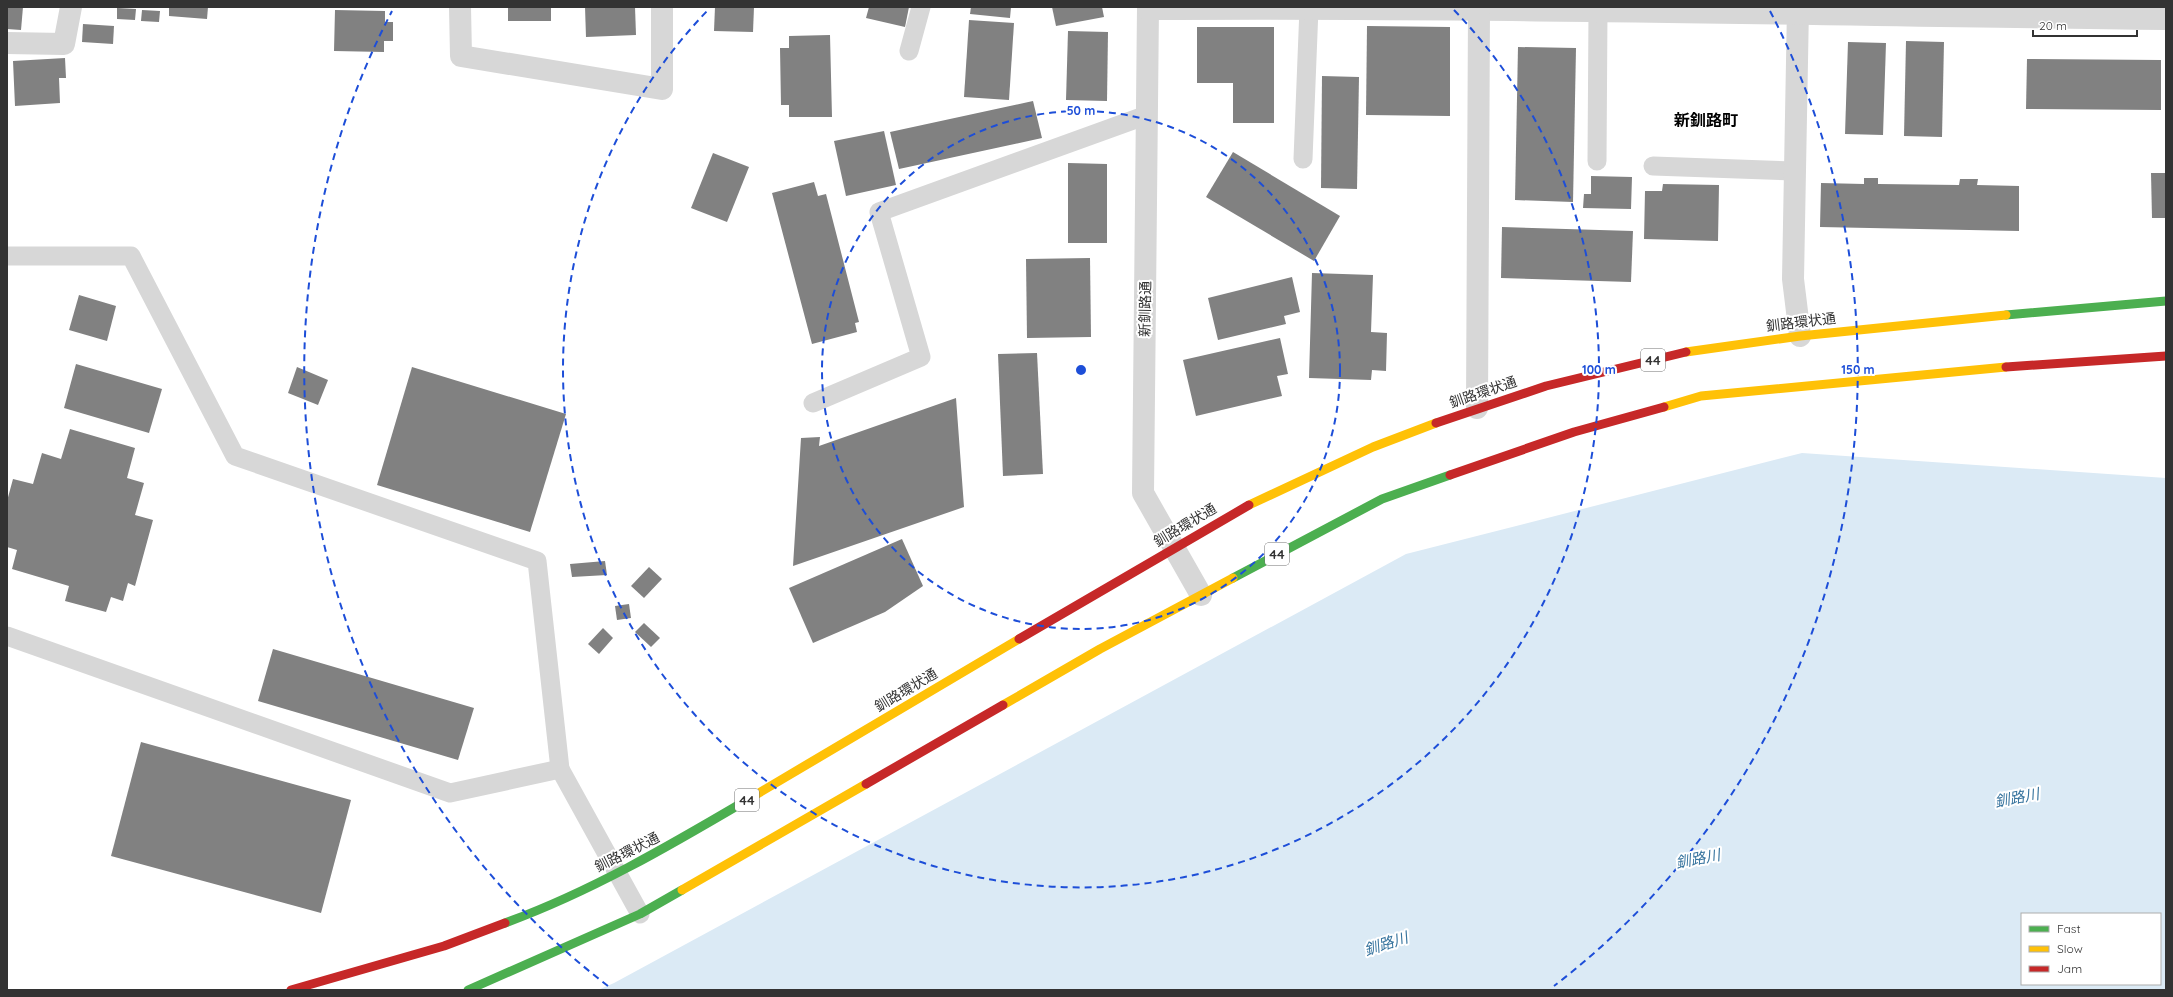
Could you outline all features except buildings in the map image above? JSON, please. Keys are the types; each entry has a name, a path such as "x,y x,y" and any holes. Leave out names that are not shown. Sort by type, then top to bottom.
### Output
{"highway":[{"name":"釧路環状通","path":"292,990 444,946 539,911 662,850 1242,508 1373,447 1477,408 1546,386 1686,352 1800,336 1958,319 2166,301"},
{"name":"44","path":"468,990 484,985 640,914 1100,648 1382,499 1574,432 1701,396 1975,369 2166,356"}],"street":[{"path":"7,44 64,44 71,7"},
{"path":"460,7 461,56 662,89 662,7"},
{"path":"1148,8 1389,7 1598,11 1798,11 2166,18"},
{"name":"新釧路通","path":"1148,8 1143,493 1201,595"},
{"path":"1477,408 1478,9"},
{"path":"1798,11 1794,279 1800,336"}],"lane":[{"path":"909,51 922,7"},
{"path":"1303,159 1309,8"},
{"path":"1597,162 1598,11"},
{"path":"812,403 921,357 879,212 1147,115"},
{"path":"1653,166 1795,172"},
{"path":"7,256 130,256 235,456 537,561 560,769 640,914"},
{"path":"7,636 450,793 560,769"}],"water":[{"name":"釧路川","path":"1802,453 2166,478 2166,990 598,990 614,983 1406,554"}],"traffic: fast":[{"path":"2006,315 2166,301"},
{"path":"1233,578 1382,499 1450,475"},
{"path":"505,923 537,911 598,883 659,851 747,800"},
{"path":"468,990 640,914 682,890"}],"traffic: slow":[{"path":"1686,352 1800,336 2006,315"},
{"path":"1664,407 1701,396 2006,367"},
{"path":"1249,505 1373,447 1436,423"},
{"path":"1003,705 1100,649 1233,578"},
{"path":"747,800 1019,639"},
{"path":"682,890 866,784"}],"traffic: jam":[{"path":"1436,423 1546,386 1686,352"},
{"path":"2006,367 2166,356"},
{"path":"1450,475 1574,432 1664,407"},
{"path":"1019,639 1249,505"},
{"path":"866,784 1003,705"},
{"path":"291,990 444,946 505,923"}],"district":[{"name":"新釧路町","path":"1706,120"}]}
